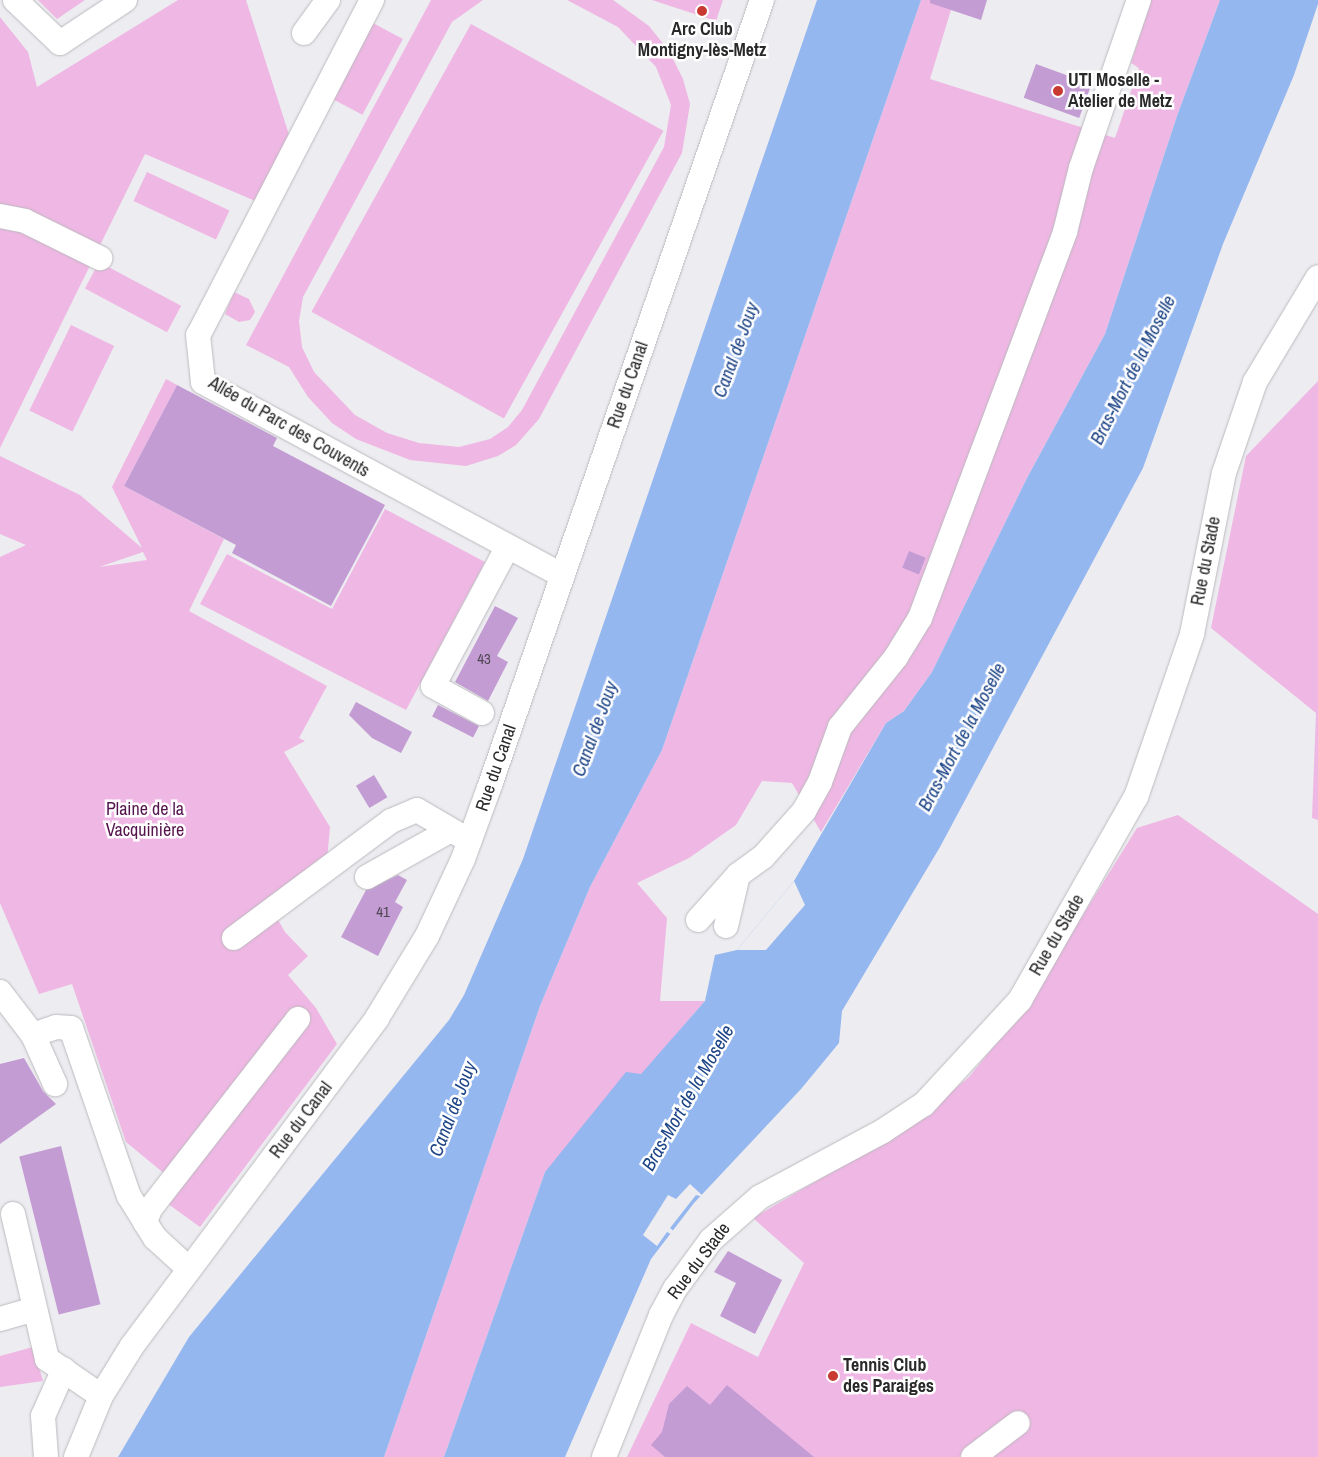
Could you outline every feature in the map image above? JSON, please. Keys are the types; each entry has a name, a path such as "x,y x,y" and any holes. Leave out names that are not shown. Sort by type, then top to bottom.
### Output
{"street":[{"path":"16,0 60,43 126,0"},
{"path":"304,32 328,0"},
{"name":"Allée du Parc des Couvents","path":"372,0 198,336 203,382 507,548 562,575"},
{"name":"Rue du Canal","path":"76,1457 101,1396 132,1346 404,978 562,575 762,0"},
{"path":"698,920 738,875 763,856 804,811 820,782 840,727 896,657 920,618 1065,232 1082,168 1139,0"},
{"path":"0,216 26,221 100,258"},
{"name":"Rue du Stade","path":"604,1457 661,1315 674,1289 711,1240 760,1197 883,1131 924,1104 1020,1000 1136,797 1192,634 1224,473 1254,382 1318,277"},
{"path":"482,713 432,686 507,548"},
{"path":"234,938 391,821 417,810 459,836"},
{"path":"367,876 459,836"},
{"path":"726,926 738,875"},
{"path":"0,992 32,1035 55,1084"},
{"path":"145,1222 150,1209 298,1019"},
{"path":"32,1035 56,1026 71,1028 130,1196 156,1238 189,1269"},
{"path":"12,1214 47,1359 101,1396"},
{"path":"0,1319 34,1309"},
{"path":"46,1457 43,1416 64,1369"},
{"path":"972,1457 1018,1423"}],"green space":[{"path":"38,0 85,0 57,19"},
{"path":"178,0 246,0 291,141 258,202 145,154 0,448 0,17 28,52 37,87"},
{"path":"431,0 483,0 452,22 303,297 299,321 302,347 314,372 355,415 387,433 419,443 459,447 490,439 508,427 522,410 664,147 671,105 656,67 618,27 567,0 613,0 649,26 669,51 683,79 690,104 682,153 539,419 516,445 498,456 466,466 410,460 356,439 332,423 308,397 289,367 246,345"},
{"name":"Arc Club Montigny-lès-Metz","path":"652,0 723,0 716,21"},
{"path":"921,0 954,0 930,79 1115,138 1139,68 1131,63 1147,14 1147,0 1220,0 1177,116 1105,334 1027,478 932,672 904,711 886,723 821,832 792,783 762,781 736,825 689,858 637,883 667,918 660,1001 705,1001 641,1075 545,1172 444,1457 384,1457 540,1006 590,887 662,750"},
{"path":"371,22 403,39 362,115 331,98"},
{"path":"471,24 663,131 504,418 311,312"},
{"path":"147,172 229,210 216,239 133,201"},
{"path":"99,262 181,306 167,332 85,288"},
{"path":"234,292 249,299 255,312 250,320 239,322 225,314"},
{"path":"71,325 114,346 72,431 29,410"},
{"name":"Plaine de la Vacquinière","path":"166,379 177,385 124,486 224,539 189,611 327,686 299,738 305,741 284,752 330,827 327,860 266,899 285,932 308,956 288,975 316,1008 337,1044 200,1227 153,1193 166,1175 126,1142 72,984 39,994 0,903 0,557 26,545 0,534 0,456 80,495 142,548 112,487","holes":["143,552 147,560 99,567"]},
{"path":"1318,381 1318,820 1312,818 1316,713 1211,628 1246,456"},
{"path":"385,509 485,562 406,710 200,604 227,554 332,609"},
{"path":"1178,815 1318,914 1318,1457 627,1457 691,1323 758,1357 804,1263 753,1218 911,1126 969,1077 1026,1007 1137,828"},
{"path":"33,1347 43,1381 0,1387 0,1356"}],"water":[{"name":"Canal de Jouy","path":"817,0 921,0 662,750 590,887 540,1006 384,1457 118,1457 189,1337 449,1020 464,995 523,859"},
{"name":"Bras-Mort de la Moselle","path":"1220,0 1318,0 1318,4 1294,75 1223,244 1143,468 940,847 842,1011 839,1043 801,1089 694,1203 651,1259 565,1457 444,1457 545,1172 626,1072 641,1074 705,1001 715,955 737,950 794,881 886,723 904,711 932,672 1027,478 1105,334 1177,116"}],"pier":[{"path":"794,881 805,905 766,950 737,950"},
{"path":"690,1184 704,1197 696,1195 670,1228 675,1232 673,1235 667,1232 657,1246 643,1235 668,1195 676,1199"}],"building":[{"path":"930,0 987,0 981,20 930,3"},
{"name":"UTI Moselle - Atelier de Metz","path":"1036,64 1091,84 1079,118 1024,98"},
{"path":"177,385 277,438 273,446 385,505 331,606 232,553 236,545 124,486"},
{"path":"909,551 926,558 919,574 902,568"},
{"path":"495,606 518,618 497,656 508,662 488,701 455,682"},
{"path":"356,702 412,732 401,753 372,738 349,715"},
{"path":"438,705 479,726 473,737 432,717"},
{"path":"374,775 387,797 369,808 356,786"},
{"path":"398,875 407,880 395,902 403,907 378,956 341,937 366,890"},
{"path":"24,1058 43,1091 56,1104 0,1144 0,1064"},
{"path":"61,1146 100,1304 59,1315 19,1156"},
{"path":"728,1251 782,1280 755,1334 720,1316 736,1283 714,1272"},
{"path":"727,1385 814,1457 665,1457 651,1445 662,1432 669,1404 687,1386 710,1405"}],"place":[{"name":"Arc Club Montigny-lès-Metz","path":"702,11"},
{"name":"UTI Moselle - Atelier de Metz","path":"1058,91"},
{"name":"Tennis Club des Paraiges","path":"833,1376"}]}
